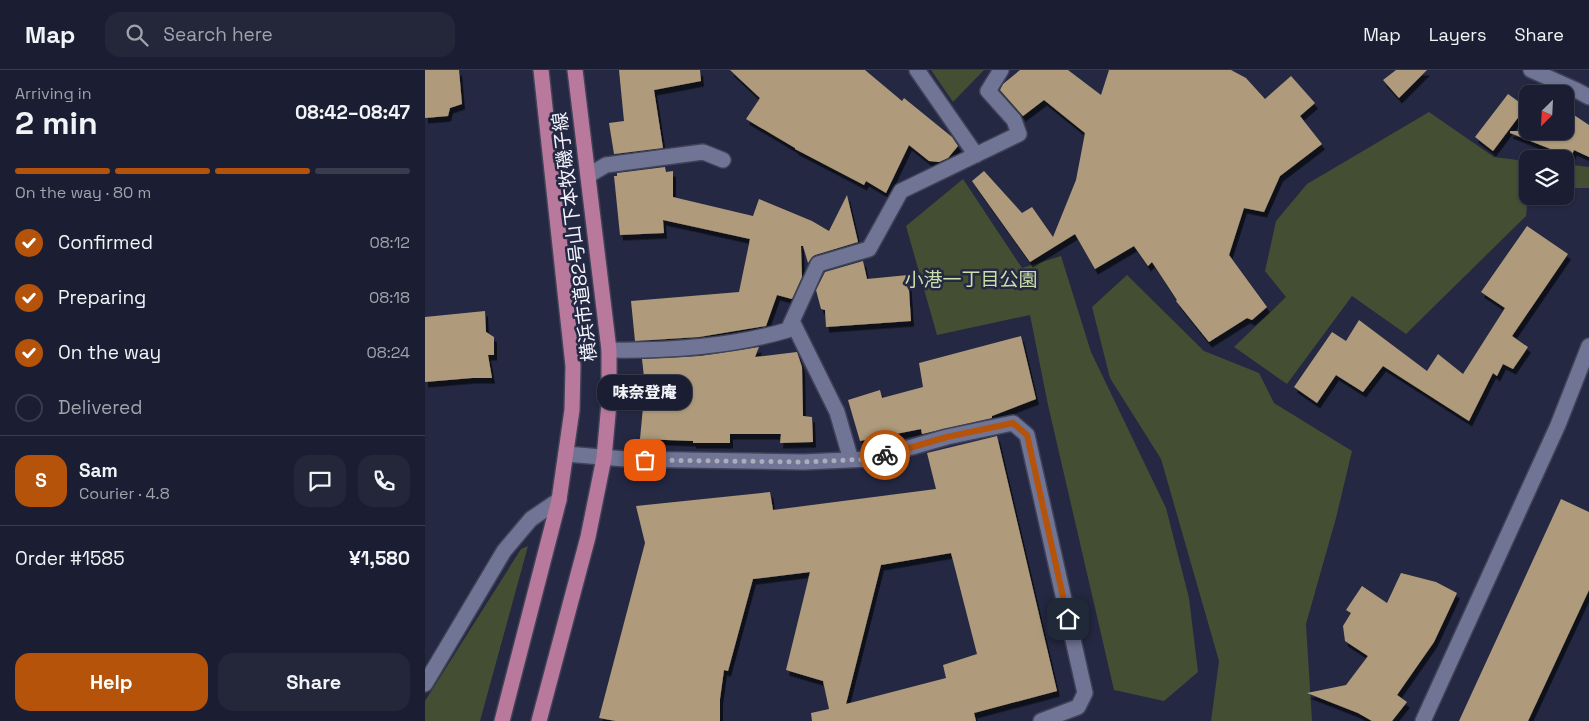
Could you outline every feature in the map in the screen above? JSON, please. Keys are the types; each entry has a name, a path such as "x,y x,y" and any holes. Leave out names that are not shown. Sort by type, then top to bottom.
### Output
{"main road":[{"name":"横浜市道82号山下本牧磯子線","path":"502,721 559,500 572,410 573,366 541,70"},
{"name":"横浜市道82号山下本牧磯子線","path":"539,721 588,537 604,458 609,403 609,350 575,70"}],"street":[{"path":"917,70 976,155"},
{"path":"609,350 711,346 789,330 818,264 869,249 901,191 1019,134 1014,120 988,91 1001,70"},
{"path":"1531,70 1589,97"},
{"path":"589,175 605,165 703,152 723,160"},
{"path":"792,321 837,412 851,460"},
{"path":"1423,721 1558,426 1589,346"},
{"path":"566,454 625,459 804,462 870,459 947,437 1013,423 1027,435 1085,692 1078,707 1041,721"},
{"path":"425,684 504,551 531,519 559,500"}],"green space":[{"path":"931,70 984,70 953,102"},
{"path":"1429,112 1494,157 1519,160 1519,205 1527,205 1526,216 1406,334 1352,296 1287,384 1234,347 1286,297 1265,271 1276,221 1307,184"},
{"path":"1574,165 1589,167 1589,188 1574,188"},
{"name":"小港一丁目公園","path":"963,179 1022,268 1061,256 1091,352 1166,508 1189,598 1198,672 1164,701 1114,690 1048,405 1030,315 937,335 906,226"},
{"path":"1127,275 1204,351 1259,373 1274,403 1352,451 1336,518 1306,624 1312,721 1211,721 1219,661 1161,459 1110,378 1092,307"},
{"path":"528,546 480,721 425,721 425,701 521,549"}],"building":[{"path":"425,70 459,70 462,104 450,108 448,116 425,118"},
{"path":"619,70 700,70 701,81 654,90 663,148 614,154 609,123 624,121"},
{"path":"730,70 865,70 902,101 904,98 952,137 958,146 948,158 939,162 929,161 909,145 886,193 866,181 864,185 795,149 746,119 760,98"},
{"path":"1020,70 1068,70 1101,95 1109,70 1231,70 1246,78 1265,99 1291,76 1315,103 1300,116 1322,144 1280,176 1264,212 1244,208 1229,255 1267,307 1252,320 1247,318 1209,342 1176,301 1152,262 1148,266 1134,246 1095,269 1075,234 1030,262 972,181 984,171 1022,213 1032,207 1053,237 1076,180 1085,133 1044,100 1023,116 1000,90 1003,84"},
{"path":"1396,70 1427,70 1399,98 1383,80"},
{"path":"1508,94 1519,102 1519,116 1493,151 1475,137"},
{"path":"1574,115 1589,125 1589,157 1574,150 1553,150 1528,140 1574,140"},
{"path":"1510,131 1519,131 1519,137 1510,133"},
{"path":"665,167 666,172 673,171 673,197 753,216 759,199 812,221 829,231 847,195 858,242 815,255 808,263 803,246 801,246 802,277 792,299 777,295 766,326 699,337 635,341 631,301 739,292 750,239 663,220 664,233 620,235 614,176 617,176 617,173"},
{"path":"1527,226 1568,254 1512,336 1528,347 1513,369 1503,364 1497,376 1493,373 1469,421 1383,366 1363,392 1336,375 1317,403 1294,387 1332,332 1346,341 1359,320 1427,371 1438,354 1463,374 1505,308 1481,292"},
{"path":"863,261 867,279 908,275 911,321 826,327 825,310 821,309 816,290 825,272"},
{"path":"485,311 486,332 494,337 494,355 488,355 492,378 425,382 425,317"},
{"path":"1021,336 1036,399 992,416 992,418 922,434 921,429 860,441 848,400 880,390 882,398 923,387 919,363"},
{"path":"759,347 755,357 797,352 802,367 803,416 812,417 813,442 780,443 781,434 730,434 730,443 693,443 693,441 640,439 645,386 642,359 700,356"},
{"path":"997,436 1057,691 974,713 976,721 812,721 811,713 829,709 823,681 786,670 810,572 753,579 728,671 724,670 720,699 720,721 616,721 599,718 645,543 636,506 770,492 773,510 936,489 927,453","holes":["951,553 977,654 943,665 946,678 846,704 881,565"]},
{"path":"1561,499 1589,512 1589,590 1528,721 1459,721"},
{"path":"1401,573 1436,582 1457,593 1434,642 1397,695 1407,702 1392,721 1372,721 1358,713 1307,693 1346,685 1368,656 1345,641 1343,626 1351,613 1346,610 1362,586 1387,603"}],"way so far":[{"path":"645,460 804,462 870,459 885,455"}],"place":[{"name":"味奈登庵","path":"645,460"}],"route":[{"path":"885,455 947,437 1013,423 1027,435 1068,619"}]}
